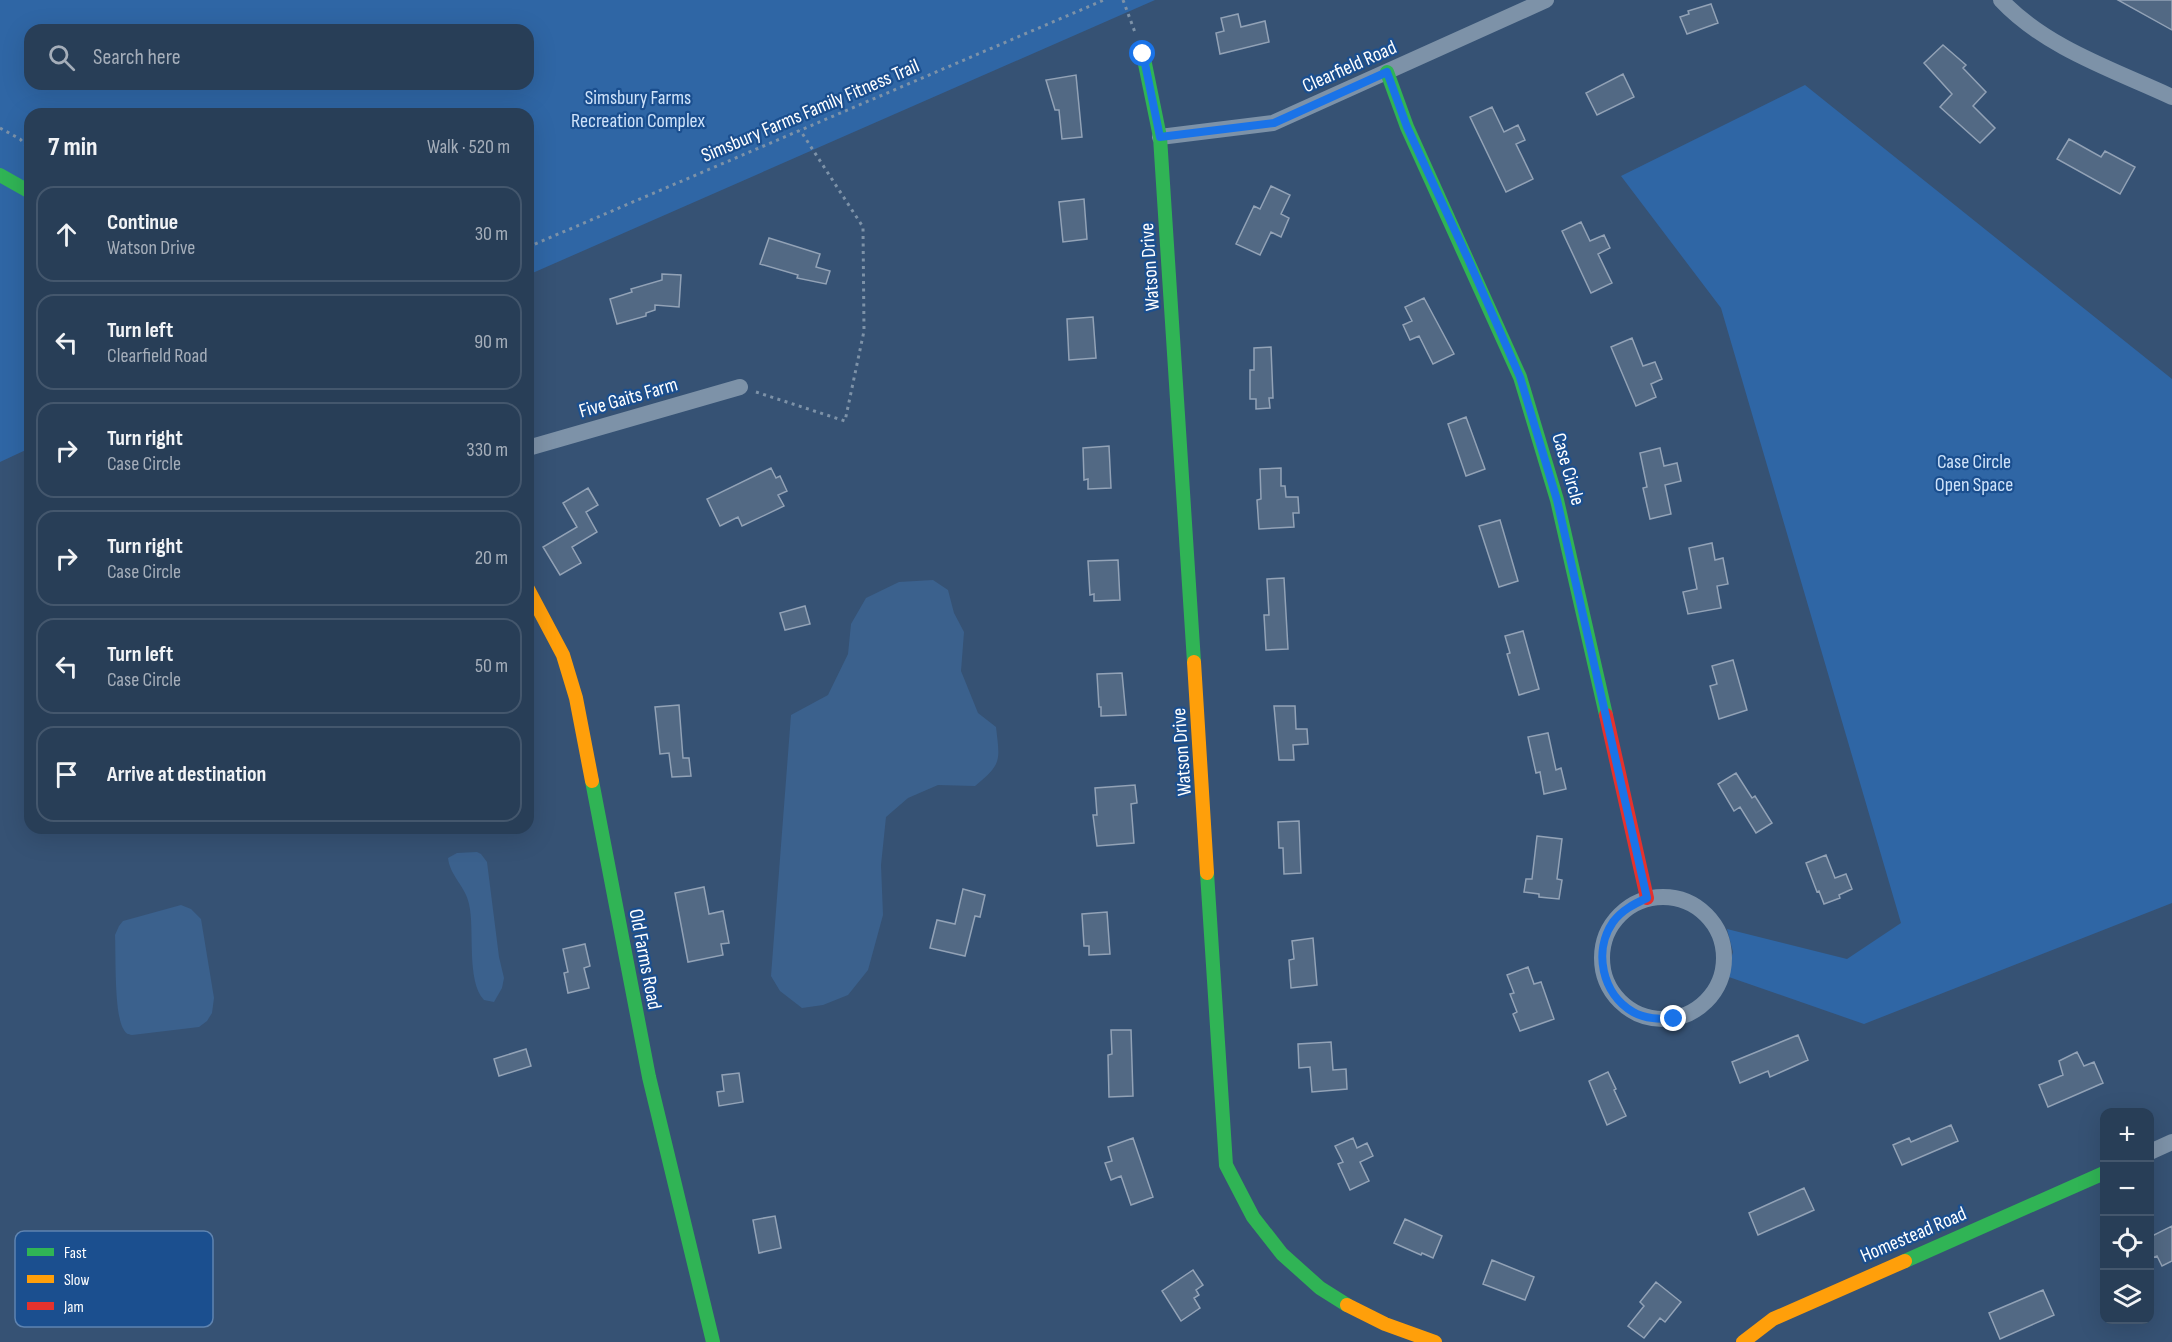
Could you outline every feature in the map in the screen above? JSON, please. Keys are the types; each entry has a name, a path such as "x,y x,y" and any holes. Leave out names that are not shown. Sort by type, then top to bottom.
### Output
{"street":[{"name":"Clearfield Road","path":"1160,137 1274,123 1546,0"},
{"path":"2001,0 2018,18 2056,43 2172,97"},
{"name":"Watson Drive","path":"1143,54 1160,137 1226,1165 1263,1232 1310,1283 1360,1314 1435,1342"},
{"name":"Case Circle","path":"1387,72 1407,127 1520,377 1557,500 1647,898"},
{"path":"0,175 24,189"},
{"name":"Five Gaits Farm","path":"534,446 740,387"},
{"name":"Old Farms Road","path":"534,600 563,655 576,698 649,1077 713,1342"},
{"path":"1666,896 1685,900 1702,910 1715,924 1723,941 1725,960 1721,981 1710,999 1694,1012 1674,1019 1653,1019 1633,1012 1625,1006 1617,999 1606,981 1601,961 1604,940 1613,922 1628,907 1647,898 1666,896"},
{"path":"2154,1150 2172,1142"},
{"name":"Homestead Road","path":"1743,1342 1773,1319 2100,1175"}],"path":[{"name":"Simsbury Farms Family Fitness Trail","path":"534,244 1104,0"},
{"path":"1123,0 1143,54"},
{"path":"0,128 24,143"},
{"path":"740,387 845,421 864,331 863,227 800,130"}],"green space":[{"name":"Simsbury Farms Recreation Complex","path":"0,0 1155,0 534,272 534,108 24,108 24,451 0,462"},
{"name":"Case Circle Open Space","path":"1805,85 2172,379 2172,903 1864,1024 1726,976 1733,952 1727,929 1847,959 1901,923 1721,308 1621,176"}],"shaded area":[{"path":"933,580 948,590 954,613 964,632 961,671 978,713 996,727 997,761 995,767 975,786 938,785 908,798 886,817 881,865 883,915 868,970 848,995 823,1005 802,1008 780,991 771,976 791,715 828,695 848,654 851,624 866,598 899,582"},
{"path":"477,852 487,862 499,957 504,978 502,988 494,1002 484,1000 478,991 473,968 469,904 448,858 457,853"},
{"path":"181,905 191,909 201,919 214,998 212,1013 199,1027 127,1034 121,1023 119,1012 115,935 123,921"}],"building":[{"path":"2118,0 2172,0 2172,30"},
{"path":"1711,4 1718,23 1687,34 1680,17 1689,14 1688,11"},
{"path":"1238,14 1241,27 1265,21 1269,42 1220,54 1216,33 1224,31 1221,18"},
{"path":"1943,45 1966,65 1963,68 1986,92 1973,106 1995,128 1980,143 1940,107 1952,94 1924,63"},
{"path":"1623,74 1634,97 1597,115 1586,93"},
{"path":"1076,75 1082,137 1062,139 1059,110 1055,110 1046,80"},
{"path":"1492,107 1504,132 1518,125 1525,140 1516,144 1533,179 1506,192 1470,117"},
{"path":"2069,139 2101,157 2105,151 2135,167 2120,194 2057,159"},
{"path":"1271,186 1290,195 1281,214 1289,218 1281,237 1271,232 1260,255 1236,244 1254,206 1260,209"},
{"path":"1084,199 1087,239 1063,242 1059,202"},
{"path":"1581,222 1590,241 1604,235 1610,248 1598,254 1612,283 1591,293 1562,231"},
{"path":"769,238 820,254 816,267 830,271 826,284 797,278 798,275 760,264"},
{"path":"662,274 681,275 679,307 655,305 655,310 646,313 646,316 617,324 610,299 632,292 631,289 662,280"},
{"path":"1424,298 1454,354 1433,364 1419,336 1410,340 1403,325 1412,321 1405,307"},
{"path":"1093,317 1096,358 1069,360 1067,319"},
{"path":"1632,338 1643,366 1655,362 1662,379 1651,384 1656,397 1636,406 1611,347"},
{"path":"1271,347 1273,398 1269,398 1270,408 1256,409 1256,399 1250,399 1250,370 1254,370 1254,348"},
{"path":"1466,417 1485,469 1466,476 1448,424"},
{"path":"1109,446 1111,488 1088,489 1088,479 1084,480 1083,448"},
{"path":"1660,448 1664,466 1677,463 1681,481 1665,485 1671,514 1650,519 1643,488 1647,487 1640,453"},
{"path":"771,468 776,478 780,476 787,491 778,495 784,506 742,526 738,517 720,526 707,499"},
{"path":"1281,468 1281,486 1285,486 1286,497 1298,497 1299,513 1293,513 1294,527 1259,529 1257,500 1261,499 1260,469"},
{"path":"588,488 598,505 586,512 597,532 572,547 581,563 560,575 543,547 577,527 563,503"},
{"path":"1500,520 1518,581 1499,587 1479,526"},
{"path":"1712,543 1715,560 1723,558 1728,584 1717,586 1721,608 1688,614 1683,592 1697,589 1689,548"},
{"path":"1118,560 1120,600 1094,601 1094,594 1090,595 1088,561"},
{"path":"1284,578 1288,649 1266,650 1264,615 1269,615 1267,579"},
{"path":"805,606 810,624 785,630 780,613"},
{"path":"1523,631 1539,689 1519,695 1507,654 1510,653 1505,636"},
{"path":"1733,660 1747,710 1719,719 1710,686 1717,684 1712,666"},
{"path":"1122,673 1126,715 1101,716 1097,674"},
{"path":"679,705 683,758 689,758 691,776 672,777 669,753 660,754 655,707"},
{"path":"1274,706 1295,706 1296,729 1307,729 1308,744 1293,745 1294,760 1279,760"},
{"path":"1548,733 1556,770 1561,768 1566,789 1544,794 1540,772 1536,773 1528,737"},
{"path":"1736,773 1752,798 1755,796 1772,823 1756,833 1740,807 1734,811 1718,784"},
{"path":"1135,785 1137,803 1131,804 1134,843 1097,846 1093,815 1097,815 1095,788"},
{"path":"1299,821 1301,873 1284,874 1283,848 1279,848 1278,822"},
{"path":"1537,836 1562,839 1557,879 1562,880 1559,899 1539,897 1539,894 1524,892 1526,879 1532,879"},
{"path":"1826,855 1835,878 1846,874 1852,889 1839,895 1840,898 1824,904 1806,863"},
{"path":"704,887 709,914 723,911 729,943 721,944 723,955 688,962 675,893"},
{"path":"963,889 985,895 980,917 975,916 965,956 930,948 937,920 955,924"},
{"path":"1107,912 1110,954 1089,955 1089,946 1084,946 1082,914"},
{"path":"1313,938 1317,985 1291,988 1289,960 1294,959 1292,941"},
{"path":"585,944 590,966 584,968 589,988 568,993 564,973 568,972 563,949"},
{"path":"1528,967 1534,984 1541,982 1554,1019 1520,1031 1513,1014 1517,1012 1510,994 1514,993 1507,975"},
{"path":"1111,1030 1131,1030 1133,1096 1109,1097 1108,1055 1112,1054"},
{"path":"1798,1035 1808,1060 1770,1077 1768,1071 1740,1083 1732,1062"},
{"path":"1331,1042 1333,1070 1346,1069 1347,1089 1312,1092 1310,1067 1299,1068 1298,1044"},
{"path":"526,1049 531,1066 499,1076 494,1059"},
{"path":"2077,1052 2084,1066 2094,1062 2103,1083 2048,1107 2039,1085 2063,1075 2059,1061"},
{"path":"1608,1072 1626,1116 1607,1125 1589,1081"},
{"path":"739,1073 743,1102 719,1106 717,1092 724,1091 722,1075"},
{"path":"1951,1125 1958,1141 1902,1165 1893,1145 1909,1138 1911,1142"},
{"path":"1133,1138 1153,1197 1131,1205 1121,1176 1111,1180 1105,1163 1112,1161 1108,1147"},
{"path":"1353,1138 1357,1148 1367,1143 1373,1156 1360,1162 1369,1181 1350,1190 1338,1164 1343,1162 1335,1146"},
{"path":"1804,1188 1814,1210 1758,1235 1749,1213"},
{"path":"775,1216 781,1248 759,1253 753,1220"},
{"path":"1405,1219 1442,1236 1433,1258 1394,1243"},
{"path":"2172,1226 2172,1261 2162,1266 2157,1256 2154,1257 2154,1235"},
{"path":"1492,1260 1534,1277 1525,1300 1483,1284"},
{"path":"1193,1270 1203,1285 1196,1290 1199,1295 1194,1298 1200,1308 1181,1321 1162,1291"},
{"path":"1656,1282 1681,1302 1665,1322 1660,1318 1644,1338 1628,1326 1644,1306 1640,1302"},
{"path":"2043,1290 2054,1315 2000,1339 1989,1313"}],"traffic: fast":[{"path":"1143,54 1160,137 1194,662"},
{"path":"1387,72 1407,127 1520,377 1557,500 1606,715"},
{"path":"0,175 24,189"},
{"path":"592,781 649,1077 713,1342"},
{"path":"1207,873 1226,1165 1253,1217 1282,1254 1320,1288 1347,1305"},
{"path":"1905,1261 2100,1175"}],"traffic: slow":[{"path":"534,600 563,655 576,698 592,781"},
{"path":"1194,662 1207,873"},
{"path":"1743,1342 1773,1319 1905,1261"},
{"path":"1347,1305 1385,1324 1435,1342"}],"traffic: jam":[{"path":"1606,715 1647,898"}],"route":[{"path":"1143,54 1160,137 1274,123 1387,72 1407,127 1520,377 1557,500 1647,898 1628,907 1613,922 1604,940 1601,961 1606,981 1617,999 1633,1012 1653,1019 1674,1019"}]}
